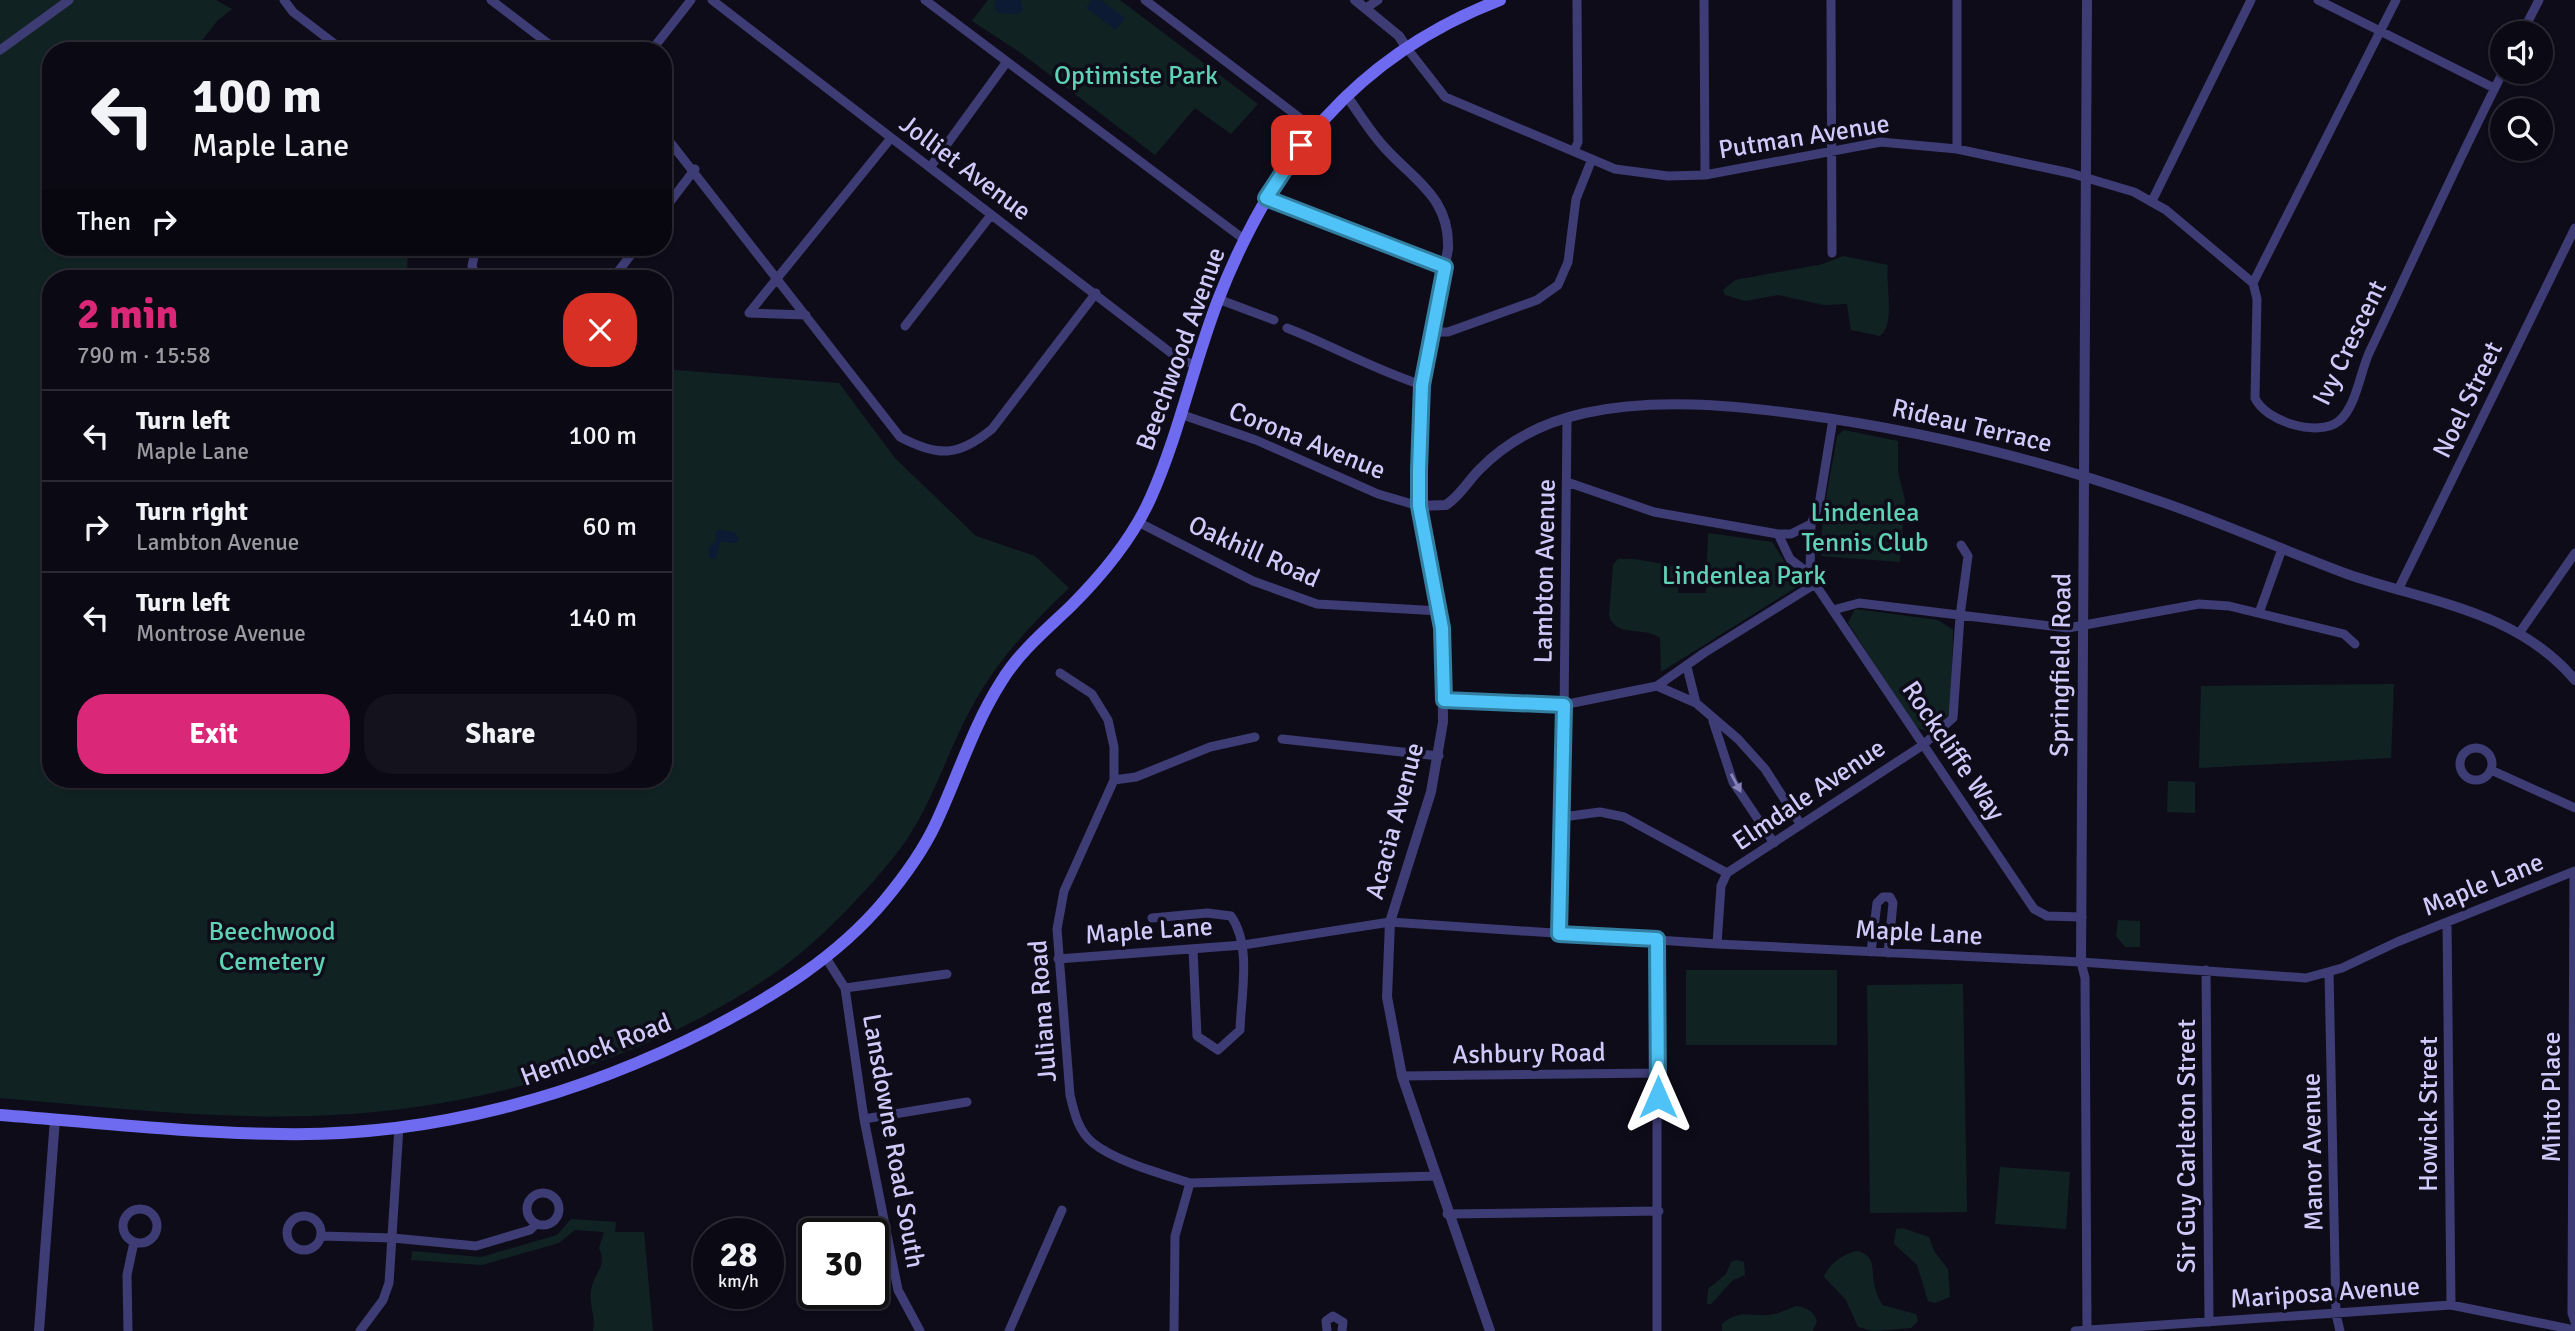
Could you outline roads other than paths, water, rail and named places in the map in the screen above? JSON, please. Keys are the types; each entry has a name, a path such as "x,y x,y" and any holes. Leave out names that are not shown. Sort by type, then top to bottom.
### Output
{"main road":[{"name":"Beechwood Avenue","path":"1019,657 1093,582 1138,522 1151,496 1218,299 1266,198 1313,128 1346,95 1406,47 1451,21 1500,0"},
{"name":"Hemlock Road","path":"0,1115 281,1134 399,1127 472,1116 568,1090 659,1055 754,1006 826,958 859,929 909,869 933,830 982,714 1019,657"}],"street":[{"path":"0,50 69,0"},
{"path":"284,0 293,12 332,42"},
{"path":"491,0 546,42"},
{"path":"658,42 691,0"},
{"name":"Jolliet Avenue","path":"712,0 1175,356 1196,366"},
{"path":"925,0 1245,240"},
{"path":"1145,0 1313,128"},
{"path":"1355,0 1399,36 1406,47"},
{"path":"1366,8 1378,0"},
{"path":"1574,151 1578,142 1577,0"},
{"path":"1704,0 1705,175"},
{"path":"1831,0 1832,253"},
{"path":"1957,0 1958,149"},
{"name":"Springfield Road","path":"2087,0 2081,962 2085,978 2087,1331"},
{"path":"2152,201 2251,0"},
{"path":"2318,0 2494,88"},
{"path":"2253,283 2396,0"},
{"path":"2528,21 2539,0"},
{"name":"Putman Avenue","path":"1406,47 1445,97 1615,169 1668,176 1705,175 1830,150 1898,141 1958,149 2086,178 2134,192 2152,201 2253,283"},
{"path":"931,166 1006,63"},
{"name":"Ivy Crescent","path":"2253,283 2257,299 2255,398 2260,410 2271,417 2313,428 2326,428 2338,422 2345,414 2367,357 2496,84"},
{"name":"Acacia Avenue","path":"1346,95 1384,147 1440,205 1448,227 1445,267 1422,385 1419,506 1440,611 1444,700 1439,756 1419,835 1390,922 1387,997 1402,1076 1447,1214 1490,1331"},
{"path":"806,315 749,313 891,138"},
{"path":"672,143 695,169 900,437 922,449 948,453 974,444 992,429 1096,293"},
{"path":"1432,332 1448,332 1537,300 1558,285 1568,262 1576,199 1592,159"},
{"path":"672,199 695,169"},
{"path":"1266,198 1445,267"},
{"path":"905,327 991,215"},
{"name":"Noel Street","path":"2398,590 2575,228"},
{"path":"619,270 630,256"},
{"path":"1218,299 1274,320"},
{"path":"1287,328 1332,346 1348,357 1422,385"},
{"name":"Rideau Terrace","path":"1419,506 1446,505 1484,465 1512,442 1545,424 1608,409 1679,406 1755,408 1833,419 1946,440 2085,476 2398,590 2473,611 2520,632 2554,658 2575,680"},
{"name":"Corona Avenue","path":"1180,414 1256,440 1378,494 1419,506"},
{"name":"Lambton Avenue","path":"1559,934 1563,817 1567,418"},
{"name":"Rockcliffe Way","path":"1810,574 1811,524 1818,505 1833,419"},
{"path":"1567,482 1654,512 1778,534 1791,534 1811,524"},
{"name":"Oakhill Road","path":"1138,522 1253,581 1317,604 1440,611"},
{"name":"Rockcliffe Way","path":"1778,534 1790,559 1810,574 2034,909 2047,916 2082,918"},
{"name":"Elmdale Avenue","path":"1563,817 1600,813 1624,817 1727,873 1923,745 1953,718 1955,712 1960,616 1968,556 1961,545"},
{"path":"2259,613 2282,549"},
{"path":"2520,632 2575,553"},
{"path":"1444,700 1564,705 1657,686 1704,653 1815,584"},
{"path":"1833,610 1859,603 2068,628 2199,604 2229,606 2344,634 2355,644"},
{"path":"1687,667 1696,703"},
{"name":"Juliana Road","path":"1060,673 1092,694 1108,720 1114,747 1114,780 1064,891 1057,929 1070,1094 1075,1119 1093,1143 1190,1183"},
{"path":"1657,686 1696,703 1738,739 1765,769 1801,825"},
{"path":"1713,719 1733,782 1774,843"},
{"path":"1114,780 1136,777 1210,747 1255,737"},
{"path":"1282,739 1439,756"},
{"path":"2491,770 2575,808"},
{"name":"Maple Lane","path":"1058,959 1243,945 1390,922 1717,944 2081,962 2306,978 2329,972 2575,872"},
{"name":"Minto Place","path":"2575,872 2572,1313 2575,1322"},
{"path":"1717,944 1721,886 1727,873"},
{"path":"1871,952 1877,903 1883,897 1890,897 1893,903 1888,953"},
{"name":"Maple Lane","path":"1152,918 1207,913 1231,916 1239,927 1243,945"},
{"name":"Howick Street","path":"2447,922 2451,1305"},
{"path":"1657,939 1657,1331"},
{"path":"1193,949 1197,1036 1218,1050 1240,1030 1243,945"},
{"name":"Lansdowne Road South","path":"826,958 845,988 864,1119 898,1290 920,1331"},
{"name":"Sir Guy Carleton Street","path":"2206,970 2209,1322"},
{"name":"Manor Avenue","path":"2329,972 2336,1314 2340,1331"},
{"path":"845,988 947,974"},
{"name":"Ashbury Road","path":"1402,1076 1657,1073"},
{"path":"864,1119 967,1101"},
{"path":"39,1331 55,1119"},
{"path":"360,1331 383,1300 389,1283 399,1127"},
{"path":"1174,1331 1175,1236 1190,1183 1436,1177"},
{"path":"1009,1331 1062,1210"},
{"path":"1447,1214 1658,1212"},
{"path":"321,1236 393,1238 476,1246 530,1230 536,1224"},
{"path":"128,1331 127,1275 134,1242"},
{"name":"Mariposa Avenue","path":"2075,1331 2451,1305 2575,1330"},
{"path":"1327,1331 1326,1321 1333,1316 1343,1322 1342,1331"}],"water":[{"path":"996,0 1021,0 1023,10 1018,14 999,13 994,8"},
{"path":"1092,0 1101,0 1125,18 1116,30 1086,8"},
{"path":"719,529 735,533 739,539 736,543 720,542 716,559 709,558 708,549 717,539 715,534"}],"park label":[{"name":"Optimiste Park","path":"1136,76"},
{"name":"Lindenlea Tennis Club","path":"1865,528"},
{"name":"Lindenlea Park","path":"1744,576"},
{"name":"Beechwood Cemetery","path":"272,947"}]}
